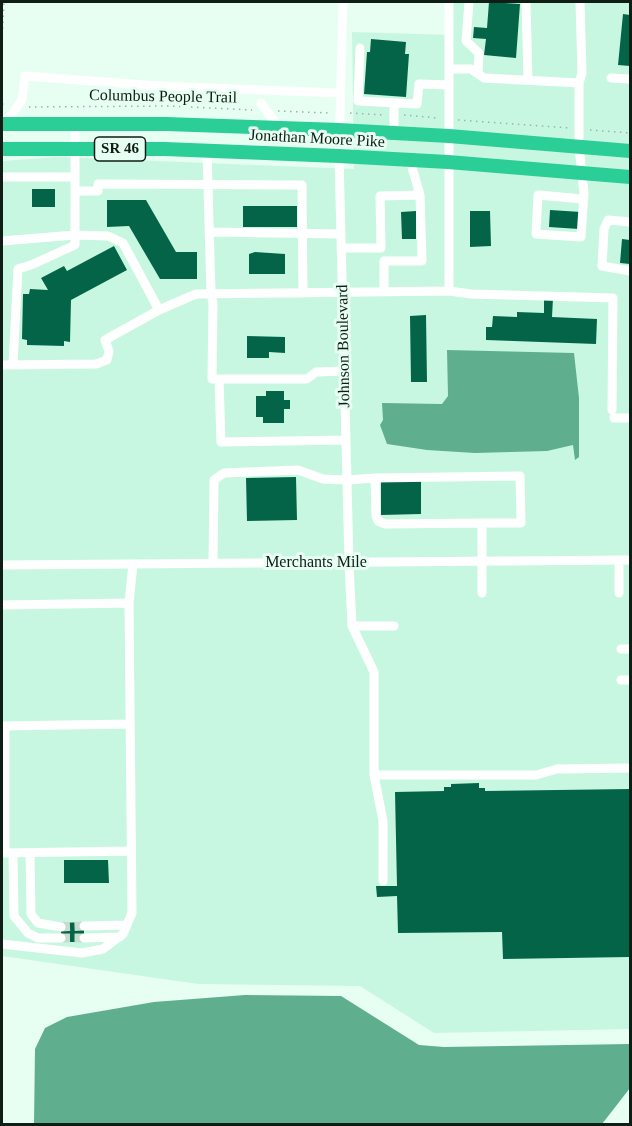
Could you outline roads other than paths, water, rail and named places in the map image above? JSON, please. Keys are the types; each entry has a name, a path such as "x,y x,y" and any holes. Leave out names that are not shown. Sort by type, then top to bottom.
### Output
{"highway":[{"name":"Jonathan Moore Pike","path":"2,124 166,124 339,130 449,136 630,151"},
{"name":"Jonathan Moore Pike","path":"2,149 207,151 339,156 448,162 630,177"}],"street":[{"name":"Johnson Boulevard","path":"343,2 339,156 352,626"},
{"path":"449,2 449,291"},
{"path":"469,2 466,41 479,53 477,74"},
{"path":"526,2 528,80"},
{"path":"580,2 582,73 579,83 579,147 583,199 581,237 536,234 538,195 583,199"},
{"path":"360,48 358,101 417,104 419,84 449,85"},
{"path":"449,69 471,69 484,78 579,83"},
{"path":"2,124 22,100 25,76 160,86 339,93"},
{"path":"611,78 630,79"},
{"path":"394,103 394,133"},
{"path":"264,107 279,128"},
{"path":"13,364 18,268 31,265 75,245 75,124"},
{"path":"207,151 213,303 212,379 307,379 316,372 344,371"},
{"path":"384,261 422,261 420,195 410,160"},
{"path":"2,177 75,177"},
{"path":"75,191 98,191 98,184 302,185 303,293"},
{"path":"384,292 380,196 420,195"},
{"path":"630,222 608,220 604,229 602,266 630,272"},
{"path":"209,232 341,234"},
{"path":"2,241 75,235 108,236 123,243 159,310"},
{"path":"341,248 381,248"},
{"path":"2,365 96,364 107,360 110,351 105,340 159,310 196,294 211,292 449,291 471,294 613,298 613,414 630,418"},
{"path":"219,379 221,442 346,440"},
{"path":"213,563 214,480 224,473 298,470 323,479 347,480 375,478 520,476 521,523 385,524 378,521 376,516 375,478"},
{"path":"482,523 482,593"},
{"path":"619,560 619,593"},
{"name":"Merchants Mile","path":"2,565 630,560"},
{"path":"2,944 82,953 103,949 123,934 132,913 129,603 134,564"},
{"path":"2,605 129,603"},
{"path":"383,881 383,821 374,775 374,672 352,626 394,626"},
{"path":"130,724 3,726 5,853 131,851"},
{"path":"374,775 536,775 557,769 630,768"},
{"path":"30,852 31,915 38,923 61,927"},
{"path":"14,853 14,916 28,933 38,938 61,938"},
{"path":"84,926 126,925"},
{"path":"84,938 120,937"}],"tunnel":[{"path":"61,927 84,926"},
{"path":"61,938 84,938"}]}
